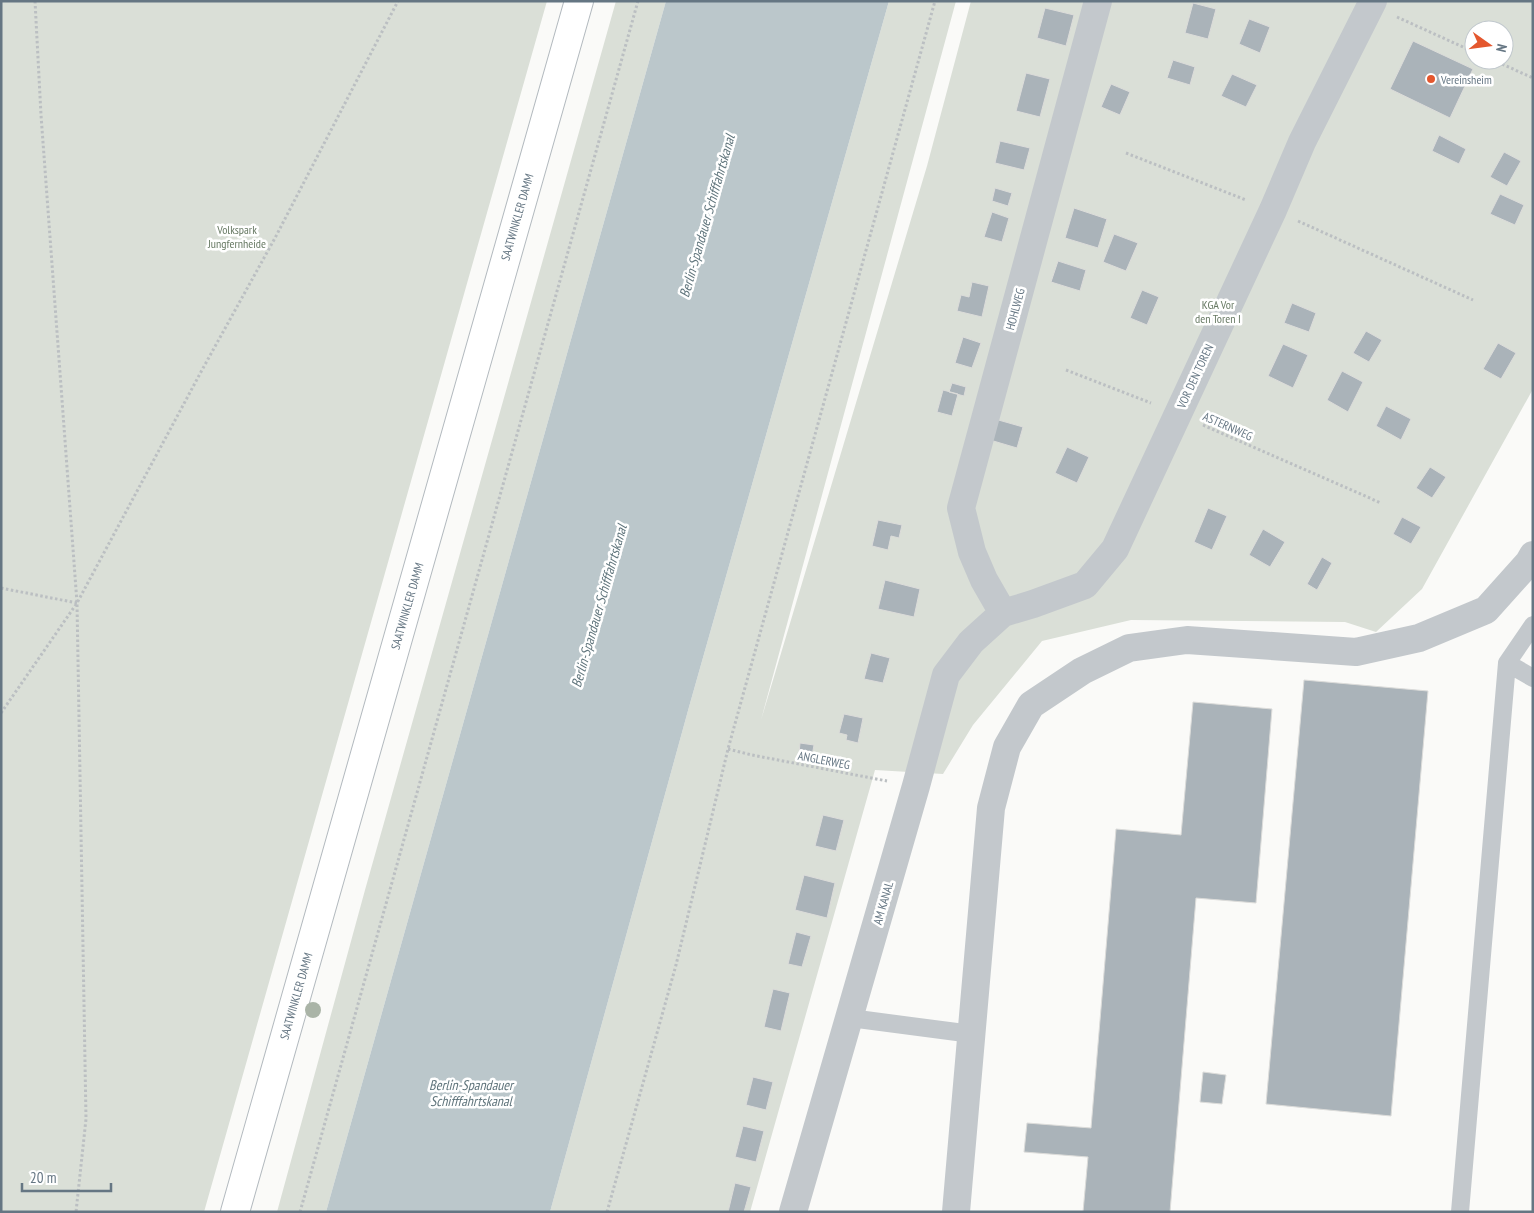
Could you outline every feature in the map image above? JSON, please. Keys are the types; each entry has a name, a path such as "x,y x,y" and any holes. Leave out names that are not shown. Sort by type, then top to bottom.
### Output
{"main road":[{"name":"SAATWINKLER DAMM","path":"235,1212 579,1"}],"street":[{"name":"HOHLWEG","path":"1003,613 984,580 972,552 961,508 1098,1"},
{"name":"VOR DEN TOREN","path":"1003,613 1034,604 1085,584 1114,550 1273,210 1302,142 1372,3"},
{"path":"956,1212 991,808 1008,747 1031,705 1082,671 1129,648 1187,640 1356,652 1419,638 1486,610 1529,562 1533,555"},
{"name":"AM KANAL","path":"793,1212 850,1018 946,675 971,642 1003,613"}],"lane":[{"path":"1460,1212 1507,663 1533,625"},
{"path":"1507,663 1533,678"},
{"path":"850,1018 972,1034"}],"path":[{"path":"36,1 42,125 77,603 86,1119 76,1212"},
{"path":"1,713 77,603 197,378 275,238 398,1"},
{"path":"300,1212 638,1"},
{"path":"607,1212 676,965 728,749 935,1"},
{"path":"1372,3 1464,47"},
{"path":"1514,69 1533,78"},
{"name":"ASTERNWEG","path":"1066,370 1177,413 1381,503"},
{"path":"1,588 77,603"},
{"name":"ANGLERWEG","path":"728,749 916,786"}],"green space":[{"name":"Volkspark Jungfernheide","path":"1,1 547,1 204,1212 1,1212"},
{"path":"616,1 666,1 326,1212 277,1212 365,890"},
{"name":"KGA Vor den Toren I","path":"889,1 956,1 761,720 927,166 971,1 1533,1 1533,389 1422,589 1376,632 1345,622 1131,620 1042,641 973,725 943,774 875,770 750,1212 550,1212 689,707"}],"water":[{"name":"Berlin-Spandauer Schifffahrtskanal","path":"666,1 889,1 689,707 550,1212 326,1212"}],"building":[{"path":"1193,3 1216,9 1208,39 1185,33"},
{"path":"1045,8 1074,15 1066,46 1037,38"},
{"path":"1249,19 1270,27 1260,53 1239,44"},
{"name":"Vereinsheim","path":"1413,41 1464,65 1464,70 1473,70 1450,118 1390,89"},
{"path":"1173,60 1195,67 1190,85 1167,78"},
{"path":"1026,73 1050,79 1040,117 1016,111"},
{"path":"1232,74 1257,85 1246,107 1221,96"},
{"path":"1111,84 1130,92 1120,115 1101,107"},
{"path":"1439,135 1466,149 1459,164 1432,151"},
{"path":"1000,141 1030,148 1024,170 995,163"},
{"path":"1504,152 1521,161 1507,186 1490,177"},
{"path":"995,188 1012,193 1008,206 992,201"},
{"path":"1500,194 1524,205 1515,225 1490,214"},
{"path":"1074,208 1107,219 1098,248 1065,238"},
{"path":"992,212 1009,218 1002,242 984,237"},
{"path":"1114,234 1138,243 1126,271 1103,262"},
{"path":"1058,261 1086,270 1080,291 1051,282"},
{"path":"972,282 989,286 982,317 957,311 961,295 969,297"},
{"path":"1142,290 1159,297 1147,325 1130,318"},
{"path":"1292,303 1316,313 1309,332 1284,323"},
{"path":"1366,331 1382,340 1369,362 1353,353"},
{"path":"963,337 981,343 972,368 955,363"},
{"path":"1498,343 1516,353 1501,379 1483,369"},
{"path":"1283,344 1308,355 1293,388 1268,376"},
{"path":"1342,371 1363,382 1348,412 1327,400"},
{"path":"952,383 966,387 964,396 949,392"},
{"path":"943,390 958,394 952,416 937,412"},
{"path":"1386,406 1411,419 1401,440 1376,426"},
{"path":"995,419 1023,427 1017,448 990,440"},
{"path":"1067,447 1089,457 1077,483 1055,473"},
{"path":"1430,467 1446,477 1432,498 1416,488"},
{"path":"1208,508 1227,516 1212,550 1194,542"},
{"path":"1402,517 1421,527 1411,544 1393,534"},
{"path":"878,520 902,525 899,538 891,536 888,550 872,546"},
{"path":"1263,529 1285,542 1270,567 1249,555"},
{"path":"1322,557 1332,563 1317,590 1307,584"},
{"path":"885,580 920,589 914,617 878,609"},
{"path":"871,653 890,658 883,683 864,679"},
{"path":"1304,680 1428,691 1391,1116 1266,1104"},
{"path":"1193,702 1272,709 1256,903 1196,898 1170,1212 1083,1212 1088,1157 1024,1152 1027,1123 1091,1128 1116,829 1181,835"},
{"path":"844,714 863,718 858,743 846,740 847,735 839,733"},
{"path":"800,743 814,745 812,756 799,754"},
{"path":"823,815 844,820 836,851 815,846"},
{"path":"804,875 835,883 827,918 795,910"},
{"path":"796,932 811,936 802,967 788,964"},
{"path":"773,989 790,993 781,1031 764,1027"},
{"path":"1203,1072 1226,1075 1222,1104 1200,1102"},
{"path":"753,1077 773,1082 766,1110 746,1105"},
{"path":"743,1126 764,1131 756,1162 735,1157"},
{"path":"735,1183 751,1187 744,1212 728,1212"}],"place":[{"name":"Vereinsheim","path":"1431,79"}]}
